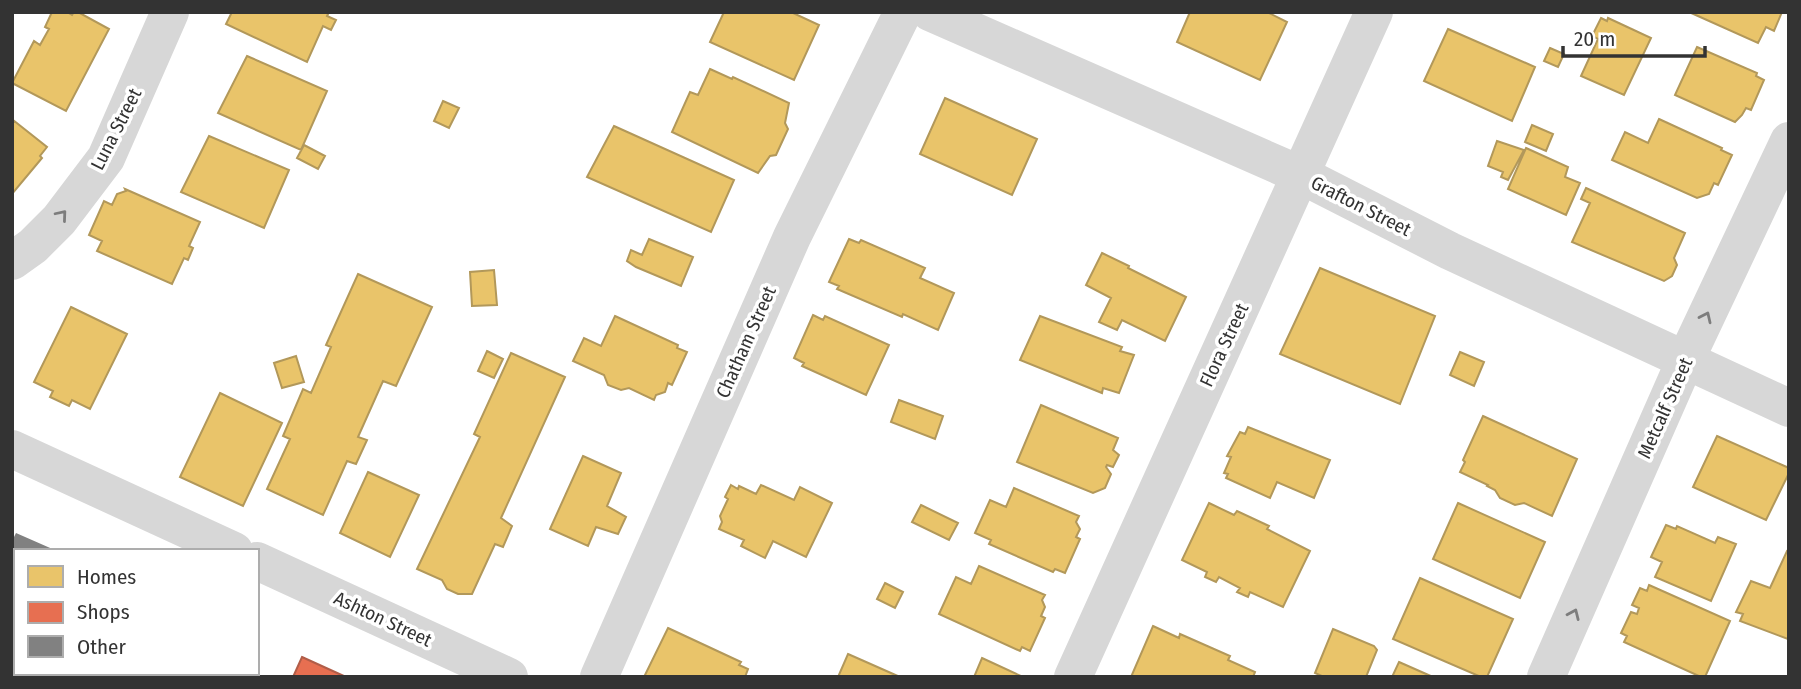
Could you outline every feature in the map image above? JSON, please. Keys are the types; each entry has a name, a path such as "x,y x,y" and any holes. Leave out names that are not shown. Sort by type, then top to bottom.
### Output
{"street":[{"name":"Luna Street","path":"12,261 33,246 59,220 106,158 170,12"},
{"name":"Chatham Street","path":"599,677 792,237 903,12"},
{"name":"Grafton Street","path":"930,12 1301,175 1450,251 1789,408"},
{"name":"Flora Street","path":"1073,677 1374,12"},
{"name":"Metcalf Street","path":"1546,677 1685,361 1789,141"},
{"path":"12,449 230,549"},
{"name":"Ashton Street","path":"259,562 509,677"}],"building: Homes":[{"path":"52,12 67,12 72,15 78,12 109,29 66,111 12,83 34,41 40,45 49,29 45,27"},
{"path":"232,12 329,12 327,16 336,20 331,30 323,26 307,62 226,24"},
{"path":"724,12 791,12 819,25 794,80 710,42"},
{"path":"1190,12 1267,12 1287,22 1260,80 1177,42"},
{"path":"1689,12 1782,12 1774,31 1766,27 1758,43"},
{"path":"1601,18 1607,21 1608,18 1651,38 1624,95 1581,76 1598,39 1592,36"},
{"path":"1448,29 1535,67 1512,121 1424,81"},
{"path":"1697,47 1757,73 1756,76 1764,80 1751,110 1746,108 1735,122 1675,95"},
{"path":"1550,48 1564,54 1558,67 1544,61"},
{"path":"247,56 327,91 301,150 218,113"},
{"path":"710,69 789,103 785,123 788,129 776,155 770,156 758,173 672,132 690,92 698,95"},
{"path":"945,98 1037,139 1012,195 920,154"},
{"path":"443,101 459,108 449,128 434,121"},
{"path":"1659,119 1732,155 1718,185 1714,183 1709,194 1697,198 1612,160 1625,132 1648,143"},
{"path":"13,120 47,147 40,156 42,158 12,194"},
{"path":"1532,125 1553,134 1546,151 1525,142"},
{"path":"614,126 734,180 711,232 587,177"},
{"path":"209,136 289,170 264,228 181,192"},
{"path":"1497,141 1524,150 1508,180 1501,177 1503,172 1488,166"},
{"path":"304,145 325,156 318,169 297,158"},
{"path":"1526,148 1568,167 1565,177 1580,183 1566,215 1508,189"},
{"path":"1586,188 1685,233 1674,258 1677,265 1672,276 1664,281 1572,242 1590,203 1581,199"},
{"path":"125,189 200,222 189,246 193,248 188,260 184,258 172,284 97,251 102,241 89,235 104,201 112,205 117,194 126,191"},
{"path":"649,239 693,257 681,286 627,261 631,250 642,255"},
{"path":"849,239 859,243 861,240 925,268 920,278 954,293 938,330 837,289 839,286 829,282"},
{"path":"1102,253 1186,297 1165,341 1122,320 1117,330 1099,322 1111,298 1086,285"},
{"path":"1320,268 1435,316 1400,404 1280,354"},
{"path":"494,270 497,305 472,306 470,272"},
{"path":"358,274 432,307 396,386 383,381 358,437 367,440 356,464 347,461 323,515 267,489 290,439 283,436 303,389 311,393 331,347 326,345"},
{"path":"71,307 127,334 90,409 72,400 69,406 50,397 53,391 34,382"},
{"path":"813,315 823,320 825,316 889,345 866,395 802,366 804,363 794,358"},
{"path":"615,316 678,345 677,348 687,352 672,385 668,383 665,392 656,395 654,400 629,388 621,390 608,385 604,375 573,361 584,338 601,346"},
{"path":"1040,316 1122,347 1120,351 1134,355 1119,393 1103,388 1102,393 1020,360"},
{"path":"487,351 503,359 494,378 478,371"},
{"path":"1460,352 1484,362 1474,386 1450,375"},
{"path":"511,353 565,377 501,518 512,526 503,547 495,544 472,594 458,594 447,589 442,580 417,569 480,437 474,434"},
{"path":"296,356 304,382 282,388 274,363"},
{"path":"220,393 282,423 243,506 180,477"},
{"path":"899,400 943,416 935,439 891,422"},
{"path":"1041,405 1118,438 1113,450 1119,455 1113,467 1106,467 1111,474 1105,488 1093,493 1017,462"},
{"path":"1483,416 1577,459 1552,516 1524,503 1515,505 1500,498 1488,485 1460,472"},
{"path":"1248,427 1330,460 1314,498 1277,482 1270,498 1226,478 1228,474 1224,473 1231,457 1227,456 1240,432 1245,434"},
{"path":"1717,436 1789,468 1766,520 1693,487"},
{"path":"583,456 621,473 607,506 626,517 618,534 596,527 588,546 550,529"},
{"path":"368,472 419,495 390,557 340,533"},
{"path":"731,485 756,494 761,485 794,500 800,487 832,503 806,557 773,541 765,558 741,546 744,540 719,529 722,522 720,516 728,499 725,497"},
{"path":"1014,488 1079,516 1076,522 1080,529 1076,537 1080,539 1065,573 1055,569 1053,572 989,544 991,540 975,533 990,500 1006,507"},
{"path":"1209,503 1234,515 1237,511 1269,526 1267,529 1310,551 1283,607 1250,592 1248,597 1237,592 1240,588 1219,577 1216,582 1205,577 1207,572 1182,560"},
{"path":"1458,503 1545,542 1520,598 1433,559"},
{"path":"921,505 958,523 949,540 912,522"},
{"path":"1666,525 1676,529 1677,526 1715,543 1718,537 1736,544 1711,601 1655,577 1662,562 1651,557"},
{"path":"1787,551 1788,639 1740,621 1743,614 1736,612 1751,581 1770,588"},
{"path":"979,566 1045,595 1042,600 1045,607 1041,616 1045,618 1030,651 1022,647 1020,651 939,614 956,577 971,584"},
{"path":"1420,578 1513,619 1487,677 1481,677 1393,639"},
{"path":"885,583 903,592 895,608 877,599"},
{"path":"1649,585 1730,621 1705,677 1624,642 1627,636 1621,633 1631,612 1637,614 1639,608 1632,605 1640,588 1647,591"},
{"path":"1153,626 1179,638 1180,634 1230,656 1228,660 1255,672 1253,677 1131,677"},
{"path":"668,628 741,662 739,665 748,669 745,677 644,677"},
{"path":"1333,629 1374,646 1377,650 1366,677 1324,677 1315,673"},
{"path":"848,654 900,677 838,677"},
{"path":"982,658 1023,677 974,677"},
{"path":"1399,662 1433,677 1392,677"}],"building: Shops":[{"path":"302,657 346,677 293,677"}],"building: Other":[{"path":"16,533 52,549 14,549 14,622 12,622 12,541"}]}
